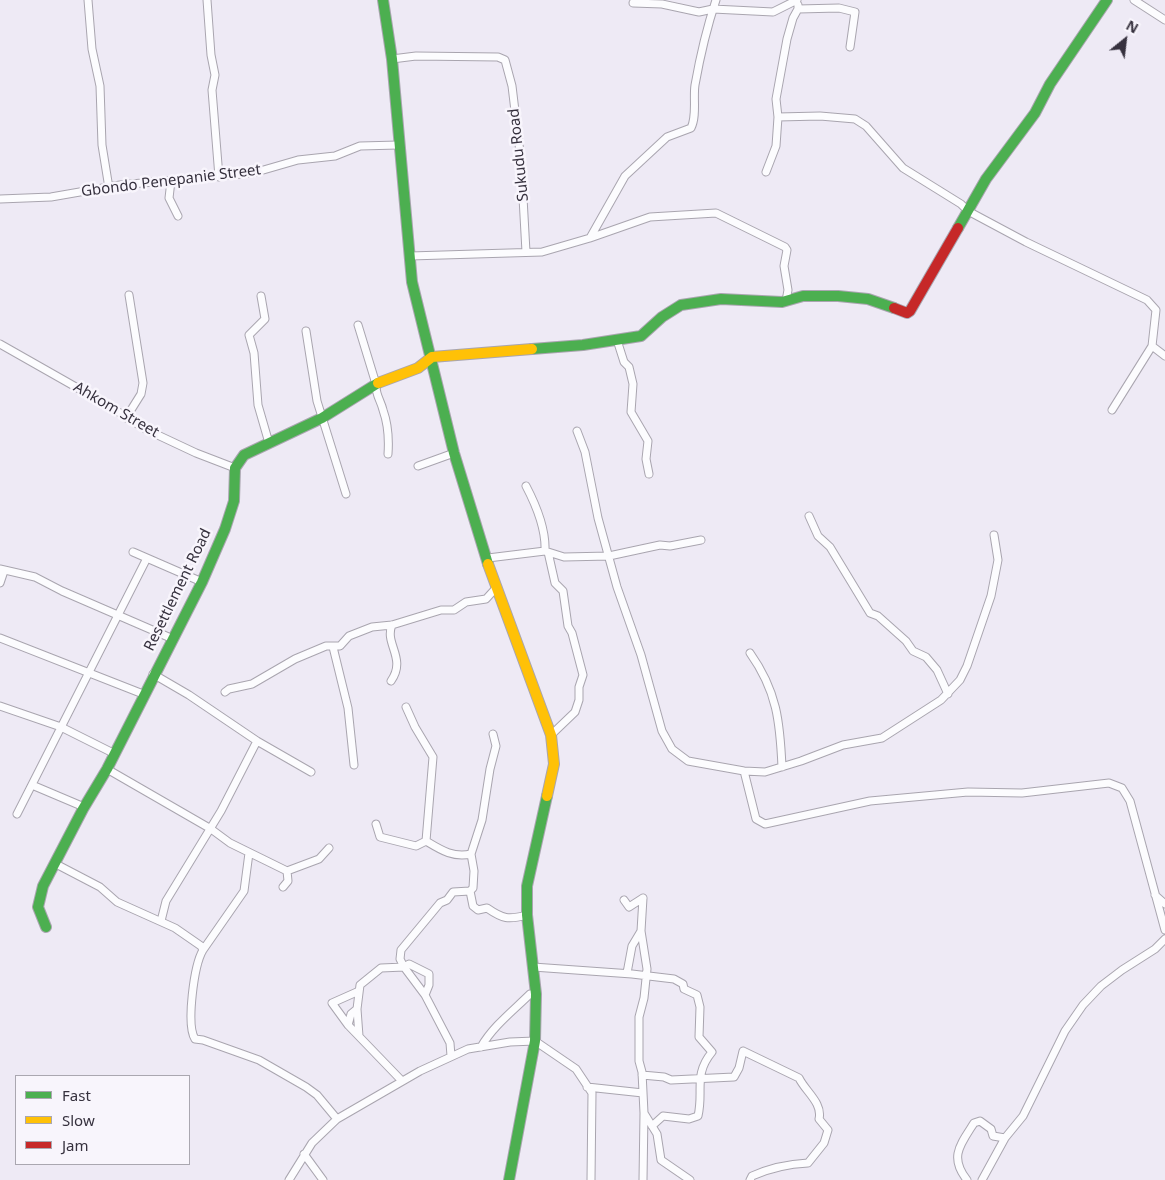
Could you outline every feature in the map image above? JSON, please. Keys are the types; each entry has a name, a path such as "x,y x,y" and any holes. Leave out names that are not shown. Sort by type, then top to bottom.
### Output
{"street":[{"path":"88,0 92,49 100,86 102,145 109,188"},
{"path":"207,0 215,75 212,90 219,177"},
{"path":"383,0 392,60 398,145 410,256 420,318 432,357 454,453 496,588 552,736 554,764 530,866 527,915 536,994 534,1041 509,1180"},
{"path":"590,238 625,176 667,137 691,128 694,121 692,110 695,86 716,0"},
{"path":"633,3 662,4 699,12 713,9 772,12 798,0 798,9 793,18 787,39 776,99 778,117 776,146 766,172"},
{"path":"235,468 244,455 322,418 376,384 418,368 432,357 583,345 642,336 662,317 681,305 721,299 786,301 803,296 868,298 907,313 910,311 995,165 1035,113 1050,84 1107,0"},
{"path":"1134,0 1165,20"},
{"path":"798,9 839,8 855,12 850,47"},
{"name":"Sukudu Road","path":"392,60 416,56 498,57 505,60 512,86 520,161 526,252"},
{"path":"778,117 820,116 855,119 866,126 903,168 968,211 1026,242 1147,300 1156,310 1152,346 1112,410"},
{"name":"Gbondo Penepanie Street","path":"0,199 51,196 197,177 254,174 298,160 335,156 360,146 398,145"},
{"path":"171,181 169,198 178,216"},
{"path":"410,256 542,252 650,217 716,213 787,250 784,266 788,290 786,301"},
{"path":"126,418 141,394 143,382 129,296"},
{"path":"261,296 265,319 249,335 254,352 258,405 269,443"},
{"path":"358,325 376,384 376,391 384,411 389,440 388,454"},
{"path":"306,331 322,418 346,494"},
{"path":"617,340 633,384 631,412 648,442 646,459 649,474"},
{"name":"Ahkom Street","path":"0,344 172,443 235,468"},
{"path":"1152,346 1165,356"},
{"path":"418,368 434,370"},
{"path":"577,431 586,452 598,518 617,587 641,655 666,741 672,749 688,762 744,771 764,772 843,745 882,738 920,716 948,694 960,680 967,666 991,596 998,560 994,535"},
{"path":"418,466 454,453"},
{"name":"Resettlement Road","path":"46,927 38,907 38,898 54,863 115,754 153,674 174,638 202,582 225,529 234,501 235,468"},
{"path":"526,486 533,499 543,530 547,551 553,564 555,583 563,591 568,626 583,675 575,712 552,736"},
{"path":"809,516 818,536 830,547 870,613 878,616 906,641 913,651 926,657 937,670 948,694"},
{"path":"488,558 547,551 564,557 609,556 660,545 670,546 701,540"},
{"path":"133,552 202,582"},
{"path":"17,814 61,726 90,674 147,558"},
{"path":"0,582 2,570 35,577 62,592 174,638"},
{"path":"225,692 229,688 252,684 295,659 326,646 340,646 349,636 372,627 392,625 424,614 454,610 466,602 486,599 496,588"},
{"path":"391,681 398,667 390,630 392,625"},
{"path":"0,638 143,694"},
{"path":"333,647 348,708 354,765"},
{"path":"750,653 767,679 777,712 781,727 782,767"},
{"path":"153,674 189,695 257,741 311,772"},
{"path":"0,706 61,726 115,754"},
{"path":"406,706 415,727 434,757 426,841"},
{"path":"493,734 496,746 490,769 482,820 471,854 474,871 473,888 470,890 473,906 478,910 487,908 498,915 511,919 527,915"},
{"path":"161,921 166,901 211,828 257,741"},
{"path":"107,769 211,828 230,844 287,871 319,860 329,848"},
{"path":"744,771 756,819 765,824 870,801 968,792 1022,793 1084,785 1116,784 1122,788 1130,801 1165,930"},
{"path":"32,785 84,807"},
{"path":"376,824 378,834 384,839 416,846 426,841"},
{"path":"426,841 444,852 460,856 471,854"},
{"path":"249,853 244,891 203,950 194,979 191,1006 193,1035 196,1039 259,1060 313,1092 337,1119"},
{"path":"54,863 100,887 117,902 161,921 196,941 203,950"},
{"path":"283,887 288,881 287,871"},
{"path":"451,1056 450,1043 425,995 404,967 400,958 401,950 440,903 447,900 453,892 470,890"},
{"path":"1154,895 1165,904"},
{"path":"624,900 629,907 643,898 641,930 646,953 647,975 638,1017 637,1041 642,1075 644,1112 644,1180"},
{"path":"627,974 632,946 641,930"},
{"path":"982,1180 1005,1138 1023,1116 1065,1031 1083,1005 1108,981 1165,939"},
{"path":"359,1036 357,1009 360,985 375,971 381,968 404,967 409,964 429,974 429,984 425,995"},
{"path":"533,967 647,975 674,979 683,984 684,989 697,995 700,1007 699,1037 712,1052 703,1063 699,1079 701,1103 698,1116 690,1119 663,1116 652,1126"},
{"path":"359,991 332,1003 348,1025 402,1081"},
{"path":"482,1046 486,1038 508,1015 530,994 536,994"},
{"path":"348,1025 351,1014 357,1009"},
{"path":"289,1180 304,1154 322,1132 337,1119 402,1081 451,1056 482,1046 534,1041 576,1069 592,1094 591,1180"},
{"path":"642,1075 664,1076 671,1080 734,1077 739,1068 742,1054 747,1051 799,1078 802,1088 816,1103 821,1113 819,1119 828,1130 824,1142 808,1163 784,1164 774,1170 752,1176 750,1180"},
{"path":"587,1087 643,1094"},
{"path":"644,1112 657,1134 661,1160 690,1180"},
{"path":"967,1180 959,1170 956,1161 961,1143 974,1123 980,1121 991,1129 993,1136 1005,1138"},
{"path":"304,1154 323,1180"}],"traffic: fast":[{"path":"383,0 392,59 412,282 454,453 488,564"},
{"path":"958,228 986,179 1035,113 1050,84 1107,0"},
{"path":"532,349 583,345 641,336 662,317 681,305 721,299 782,302 803,296 838,296 868,299 894,308"},
{"path":"46,927 38,907 43,886 83,809 107,769 202,582 225,529 234,501 235,468 244,455 322,418 378,383"},
{"path":"509,1180 535,1041 536,994 527,915 527,886 547,796"}],"traffic: slow":[{"path":"378,383 418,368 432,357 532,349"},
{"path":"488,564 551,735 554,764 547,796"}],"traffic: jam":[{"path":"894,308 907,313 910,311 958,228"}]}
